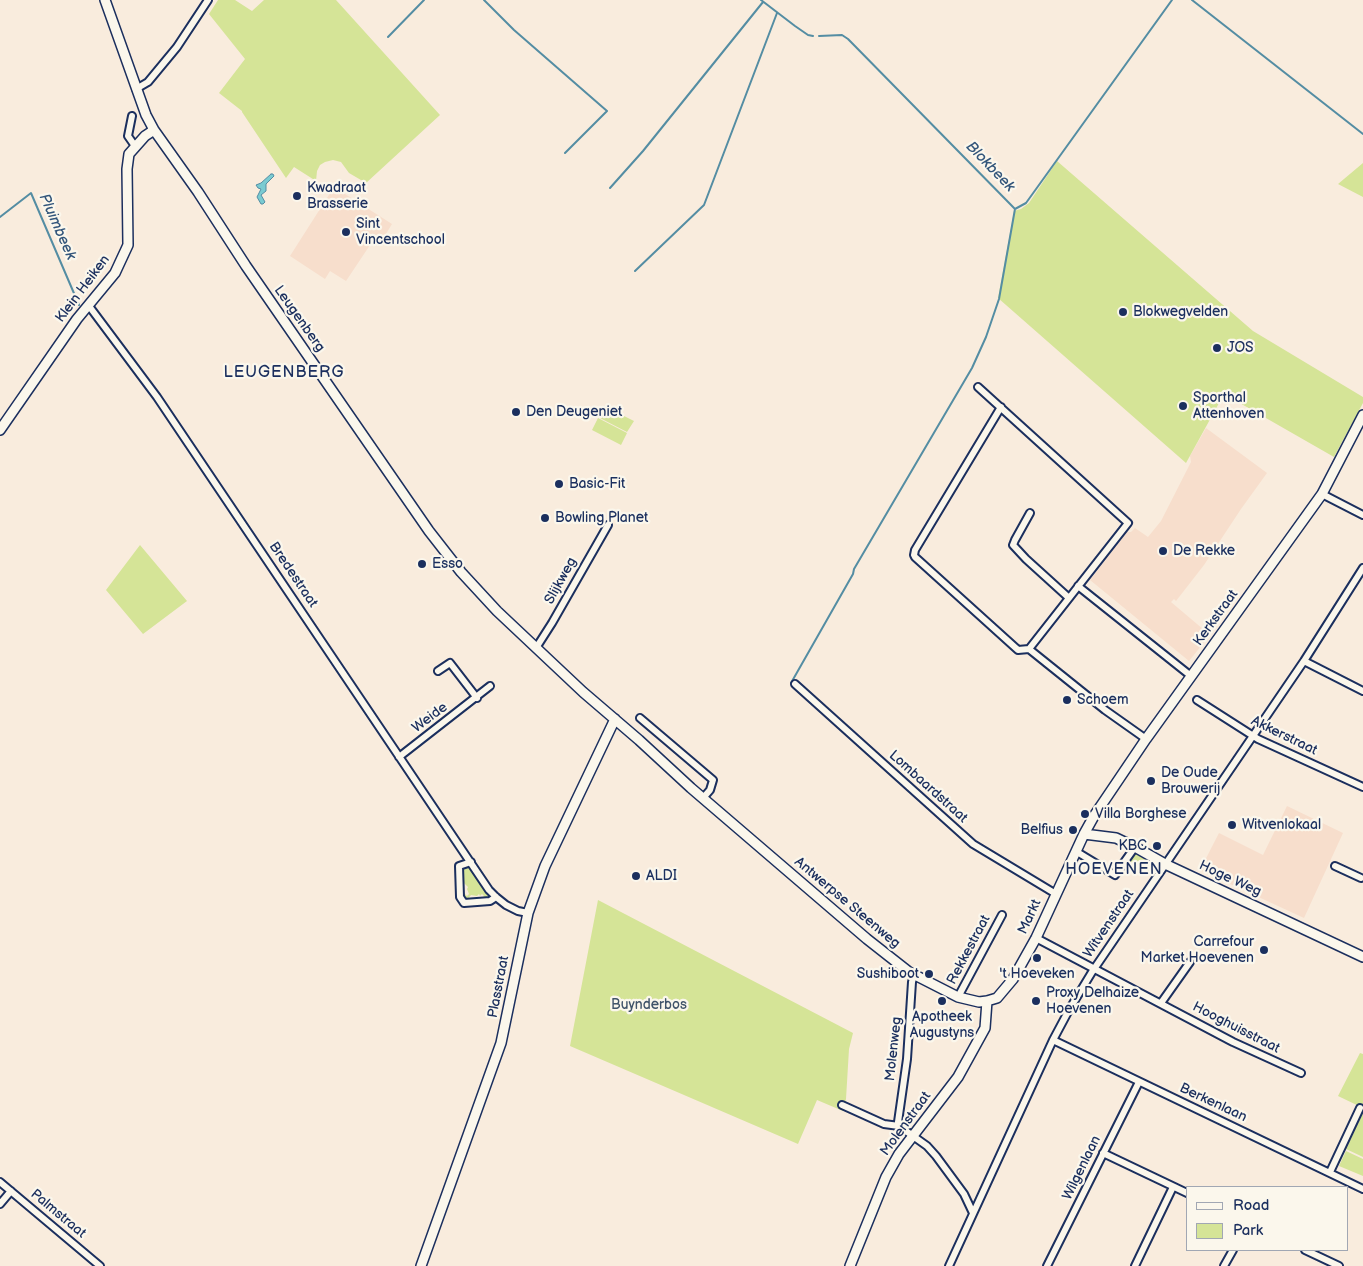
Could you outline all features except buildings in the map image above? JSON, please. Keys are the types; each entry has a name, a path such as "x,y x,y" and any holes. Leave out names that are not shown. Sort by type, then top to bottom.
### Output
{"main road":[{"name":"Leugenberg","path":"106,0 136,88 154,130 429,531 473,586 576,686 615,720"},
{"path":"135,146 154,130"},
{"name":"Klein Heiken","path":"0,430 77,319 115,273 128,245 127,169 129,154 135,146"},
{"name":"Kerkstraat","path":"1084,834 1146,739 1322,494 1363,415"},
{"name":"Antwerpse Steenweg","path":"615,720 866,939 914,975 958,998 979,1002 987,1001"},
{"name":"Plasstraat","path":"421,1266 501,1043 528,913 545,866 615,720"},
{"name":"Markt","path":"987,1001 997,998 1007,987 1036,938 1084,834"},
{"name":"Hoge Weg","path":"1084,834 1116,838 1165,864 1363,957"},
{"name":"Molenstraat","path":"850,1266 886,1177 899,1154 965,1067 985,1028 987,1001"}],"street":[{"path":"136,88 148,82 177,47 208,0"},
{"path":"132,116 128,136 135,146"},
{"name":"Bredestraat","path":"89,306 157,397 399,757 496,897 512,908 528,913"},
{"path":"978,387 1001,407 1128,523 1029,648 1018,650 914,555 915,550 1001,407"},
{"path":"1322,494 1363,515"},
{"path":"1030,514 1014,540 1014,545 1026,560 1068,598"},
{"name":"Slijkweg","path":"536,648 552,624 608,525"},
{"name":"Witvenstraat","path":"949,1266 1053,1040 1069,1010 1094,968 1304,661 1363,568"},
{"path":"1078,586 1191,676"},
{"path":"1029,648 1105,710 1146,739"},
{"path":"1304,661 1363,691"},
{"path":"438,671 450,662 477,698"},
{"name":"Lombaardstraat","path":"794,684 973,844 1056,894"},
{"name":"Weide","path":"399,757 490,686"},
{"name":"Akkerstraat","path":"1198,700 1252,736 1363,787"},
{"path":"640,718 713,780 710,790 703,798"},
{"path":"1077,852 1115,875 1135,847"},
{"path":"471,862 459,866 460,897 464,903 490,901 496,897"},
{"path":"1335,866 1363,877"},
{"name":"Rekkestraat","path":"958,998 1002,915"},
{"name":"Hooghuisstraat","path":"1036,938 1233,1042 1300,1073"},
{"path":"1161,1003 1190,962"},
{"name":"Molenweg","path":"899,1126 914,975"},
{"name":"Berkenlaan","path":"1053,1040 1363,1189"},
{"name":"Wilgenlaan","path":"1048,1266 1139,1082"},
{"path":"842,1105 884,1124 899,1126 927,1146 956,1181 973,1213"},
{"path":"1330,1172 1360,1108"},
{"path":"1103,1153 1186,1192"},
{"name":"Palmstraat","path":"0,1182 100,1266"},
{"path":"1348,1188 1350,1183"},
{"path":"1135,1266 1173,1186"},
{"path":"0,1204 11,1191"},
{"path":"1224,1266 1232,1251"},
{"path":"1318,1252 1339,1266"}],"shaded area":[{"name":"Sint Vincentschool","path":"334,187 392,224 381,242 374,239 346,281 330,271 325,279 290,256"},
{"name":"De Rekke","path":"1206,428 1267,473 1204,565 1176,601 1174,599 1171,602 1210,635 1189,661 1090,580 1127,532 1131,532 1135,528 1148,537 1161,521 1191,462 1190,456"},
{"path":"1287,806 1343,833 1304,918 1200,870 1219,833 1263,855"}],"green space":[{"path":"218,0 235,0 252,11 264,0 336,0 440,115 366,183 349,173 341,162 333,160 320,165 316,181 294,167 286,178 242,111 219,93 245,59 209,14"},
{"name":"Blokwegvelden","path":"1057,161 1253,331 1363,397 1363,403 1334,457 1224,394 1186,463 998,298 1014,211 1021,209 1029,203"},
{"path":"1363,163 1363,197 1338,184"},
{"path":"604,406 634,421 627,432 598,417"},
{"path":"598,418 627,433 621,445 592,430"},
{"path":"140,545 187,601 143,634 106,590"},
{"path":"1136,854 1156,866 1151,874 1130,861"},
{"path":"464,867 469,867 489,896 487,899 481,899 484,896 482,894 480,896 479,894 477,896 471,895 467,900 464,897 464,893 467,896 469,894 468,887 463,882 462,870"},
{"name":"Buynderbos","path":"598,900 853,1033 849,1049 846,1099 843,1111 817,1100 798,1144 570,1046"},
{"path":"1360,1053 1363,1054 1363,1108 1338,1096"},
{"path":"1363,1113 1363,1157 1346,1149"},
{"path":"1346,1151 1363,1159 1363,1176 1339,1166"}],"water":[{"path":"271,174 274,176 266,184 266,191 261,195 265,202 261,204 257,197 261,189 256,185"}],"waterway":[{"path":"388,37 424,0"},
{"path":"484,0 514,30 607,111 565,153"},
{"name":"Blokbeek","path":"761,0 795,26 808,35 813,36"},
{"name":"De Rekke","path":"819,36 842,35 848,39 1015,209 1026,203 1172,0"},
{"name":"Blokbeek","path":"1192,0 1363,134"},
{"path":"610,188 643,151 763,2"},
{"path":"635,271 704,205 777,13"},
{"name":"Pluimbeek","path":"0,217 31,193 79,305"},
{"name":"De Rekke","path":"791,683 853,574 854,569 972,368 986,337 999,299 1015,209"}],"place":[{"name":"Kwadraat Brasserie","path":"297,196"},
{"name":"Sint Vincentschool","path":"346,232"},
{"name":"Blokwegvelden","path":"1123,312"},
{"name":"JOS","path":"1217,348"},
{"name":"Sporthal Attenhoven","path":"1183,406"},
{"name":"Den Deugeniet","path":"516,412"},
{"name":"Basic-Fit","path":"559,484"},
{"name":"Bowling Planet","path":"545,518"},
{"name":"De Rekke","path":"1163,551"},
{"name":"Esso","path":"422,564"},
{"name":"Schoem","path":"1067,700"},
{"name":"De Oude Brouwerij","path":"1151,781"},
{"name":"Villa Borghese","path":"1085,814"},
{"name":"Witvenlokaal","path":"1232,825"},
{"name":"Belfius","path":"1073,830"},
{"name":"KBC","path":"1157,846"},
{"name":"ALDI","path":"636,876"},
{"name":"Carrefour Market Hoevenen","path":"1264,950"},
{"name":"'t Hoeveken","path":"1037,958"},
{"name":"Sushiboot","path":"929,974"},
{"name":"Apotheek Augustyns","path":"942,1001"},
{"name":"Proxy Delhaize Hoevenen","path":"1036,1001"}],"district":[{"name":"LEUGENBERG","path":"284,373"},
{"name":"HOEVENEN","path":"1114,870"}]}
